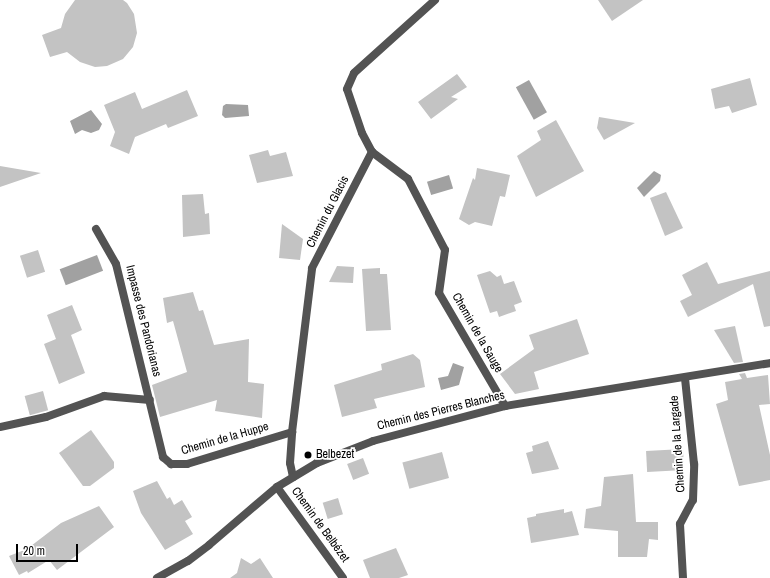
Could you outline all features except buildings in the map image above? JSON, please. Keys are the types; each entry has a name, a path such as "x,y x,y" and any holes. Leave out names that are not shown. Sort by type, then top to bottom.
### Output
{"street":[{"path":"372,152 362,133 347,90 354,73 435,0"},
{"name":"Chemin de la Sauge","path":"372,152 408,179 445,250 439,293 505,406"},
{"name":"Chemin du Glacis","path":"293,477 290,463 292,432 312,268 372,152"},
{"name":"Impasse des Pandorianas","path":"96,229 116,264 130,327 150,400"},
{"name":"Chemin des Pierres Blanches","path":"157,578 188,561 277,487 317,463 373,440 505,406 770,363"},
{"name":"Chemin de la Largade","path":"683,578 680,524 694,500 694,464 685,378"},
{"path":"0,427 46,416 104,396 150,400"},
{"name":"Chemin de la Huppe","path":"150,400 154,426 162,457 171,464 187,464 292,432"},
{"name":"Chemin de Belbézet","path":"277,487 343,578"}],"shaded area":[{"path":"529,80 547,112 534,120 516,87"},
{"path":"226,104 248,105 249,116 225,118 222,115 223,106"},
{"path":"91,110 102,124 99,130 91,133 82,130 75,134 70,121"},
{"path":"654,171 661,175 660,181 644,197 637,188"},
{"path":"449,175 453,188 431,195 427,182"},
{"path":"97,255 103,271 66,285 60,269"},
{"path":"453,363 464,367 459,385 441,390 438,378 448,376"}],"place":[{"name":"Belbezet","path":"308,455"}]}
